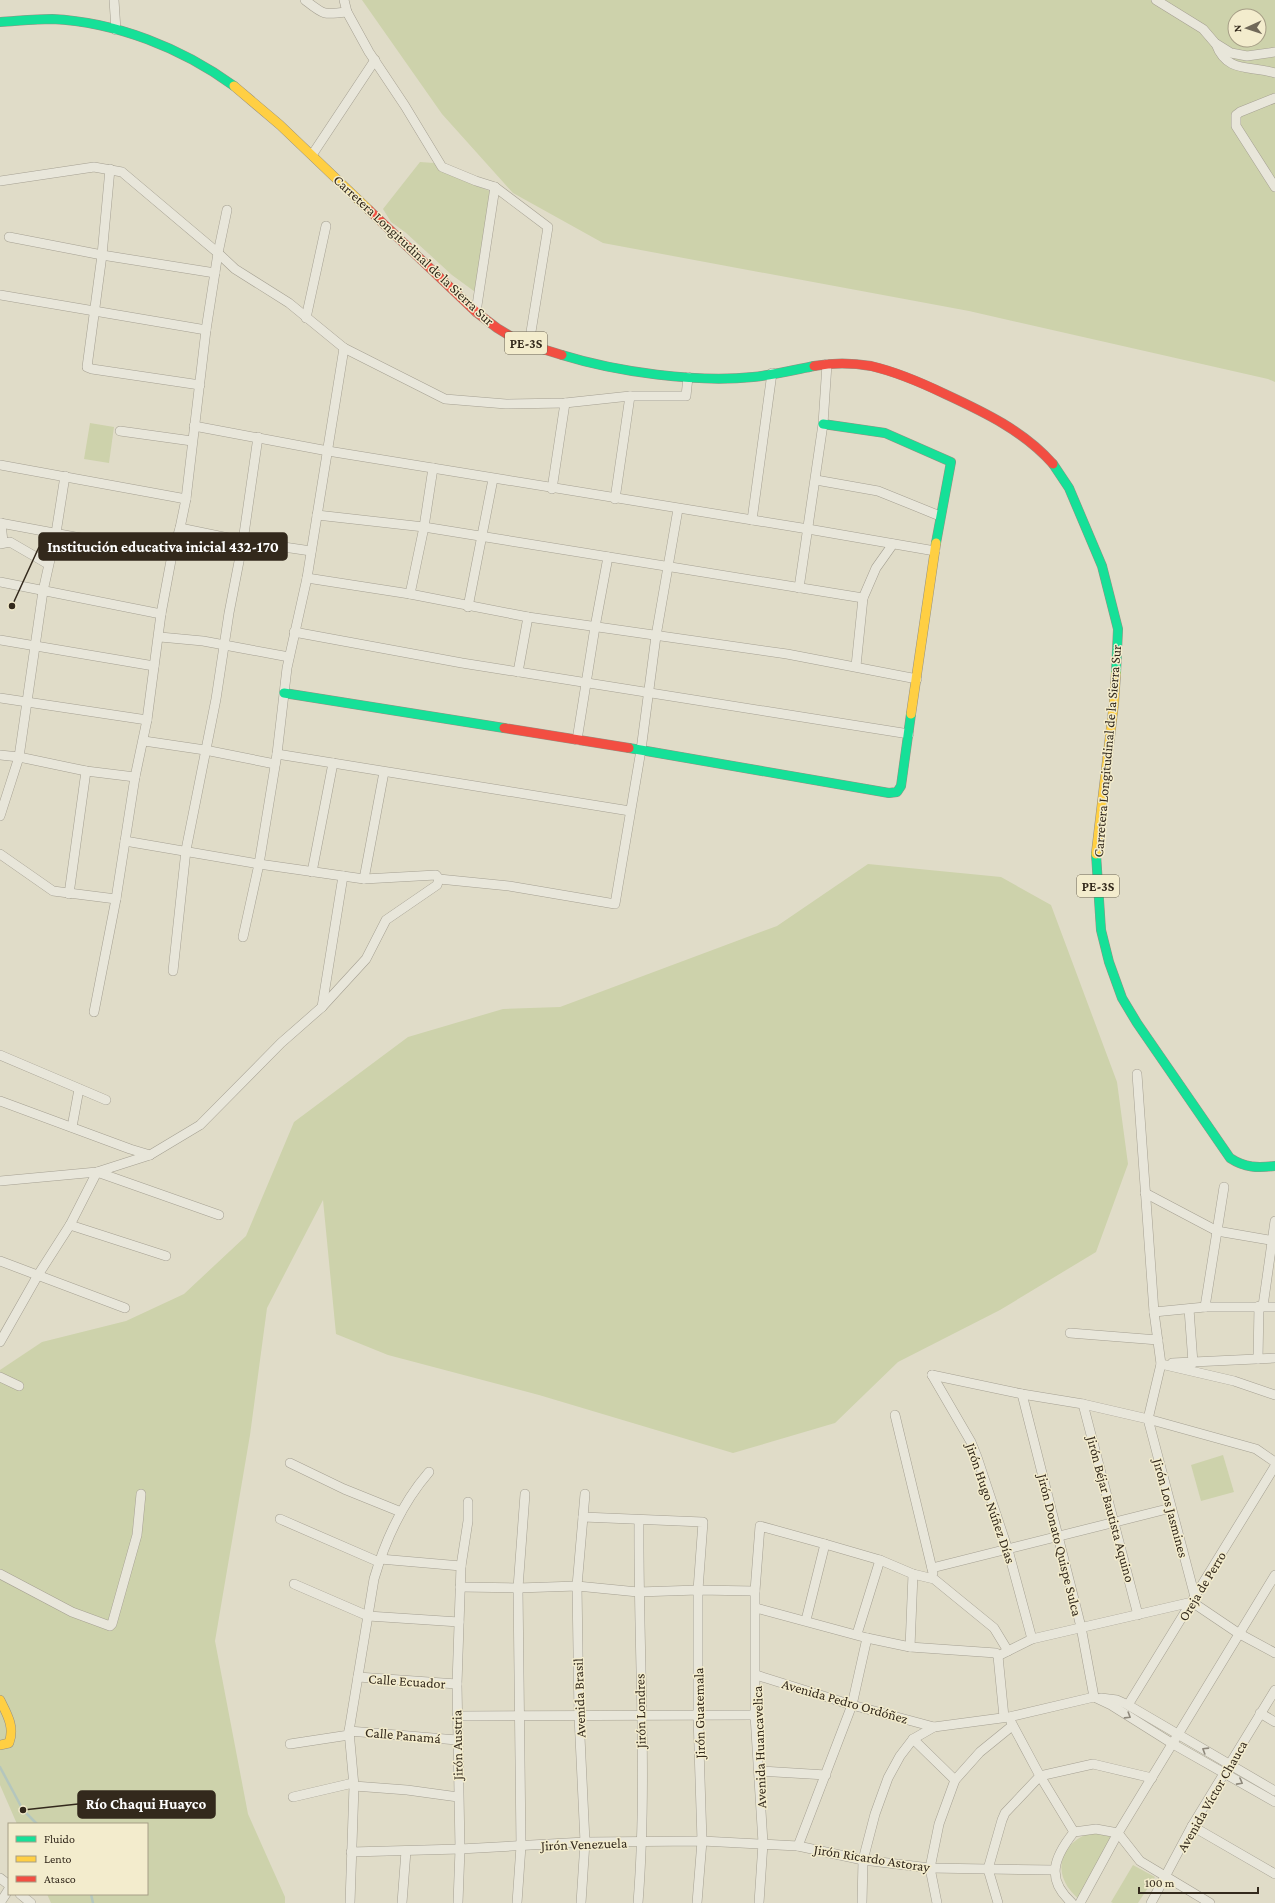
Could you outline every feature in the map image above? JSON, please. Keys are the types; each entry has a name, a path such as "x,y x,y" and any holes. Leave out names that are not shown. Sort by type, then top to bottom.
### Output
{"main road":[{"name":"Carretera Longitudinal de la Sierra Sur","path":"0,22 60,20 116,30 144,38 180,54 212,71 240,90 312,155 476,312 497,328 520,342 572,358 625,369 699,379 753,377 827,364 870,366 902,374 991,415 1015,430 1042,454 1052,464 1069,488 1102,566 1118,629 1114,703 1096,856 1101,930 1109,962 1126,1004 1230,1158 1241,1166 1253,1169 1275,1166"},
{"path":"284,693 641,750 889,794 896,792 901,786 940,516 951,462 885,433 823,424"},
{"path":"0,1700 11,1724 12,1732 12,1738 9,1743 2,1744"}],"street":[{"path":"114,0 116,30"},
{"path":"305,0 321,13 347,12"},
{"path":"344,0 347,12 375,60 428,142 442,167 495,187 548,227 528,344"},
{"path":"1156,0 1203,29 1215,43 1226,61 1236,66 1275,73"},
{"path":"1215,43 1238,56 1275,52"},
{"path":"312,155 375,60"},
{"path":"1275,98 1236,115 1236,126 1275,187"},
{"path":"0,181 94,167 122,172 235,269 269,289 344,348 445,399 506,404 565,403 630,396 686,396 688,377"},
{"path":"110,169 102,255 86,361 87,367 200,385"},
{"path":"476,312 495,187"},
{"path":"94,1012 116,899 135,777 144,741 154,666 160,637 161,614 172,555 180,528 186,499 206,330 218,254 227,210"},
{"path":"306,318 326,226"},
{"path":"9,237 102,255 215,273"},
{"path":"0,295 206,330"},
{"path":"243,937 259,864 277,754 289,657 311,551 344,348"},
{"path":"799,588 823,424 827,364"},
{"path":"752,520 772,373"},
{"path":"615,499 630,396"},
{"path":"552,489 565,403"},
{"path":"194,426 328,451 552,489 808,529 935,551"},
{"path":"120,431 192,441"},
{"path":"173,970 186,850 225,645 258,437"},
{"path":"0,466 65,476 186,499"},
{"path":"410,594 424,527 433,468"},
{"path":"0,816 19,757 43,590 56,534 65,476"},
{"path":"468,607 493,479"},
{"path":"816,480 878,491 940,516"},
{"path":"124,840 259,864 364,879 436,875 439,879 509,886 614,904 641,750 656,636 678,509"},
{"path":"317,515 424,527 863,598"},
{"path":"48,564 31,556 17,545 10,542 2,543 1,523 172,555"},
{"path":"180,528 242,541 311,551"},
{"path":"856,666 863,598 876,568 893,544"},
{"path":"577,740 608,557"},
{"path":"306,578 410,594 468,607 528,617 787,654 856,666 917,679"},
{"path":"0,582 161,614"},
{"path":"518,672 528,617"},
{"path":"294,632 518,672 586,681 909,734"},
{"path":"160,637 203,641 289,657"},
{"path":"0,640 154,666"},
{"path":"0,698 147,720"},
{"path":"144,741 205,750 275,764"},
{"path":"277,754 630,811"},
{"path":"0,755 19,757 86,771 135,777"},
{"path":"312,872 333,763"},
{"path":"69,894 86,771"},
{"path":"364,879 384,772"},
{"path":"0,854 53,891 116,899"},
{"path":"322,1006 343,876"},
{"path":"0,1181 97,1172 150,1155 200,1126 281,1043 322,1006 366,959 386,920 437,885 439,879"},
{"path":"0,1055 106,1100"},
{"path":"1137,1074 1154,1312 1161,1364 1148,1419"},
{"path":"72,1127 80,1089"},
{"path":"0,1101 130,1150 150,1155"},
{"path":"97,1172 219,1215"},
{"path":"0,1342 38,1275 70,1225 97,1172"},
{"path":"1205,1307 1224,1187"},
{"path":"1145,1193 1217,1231 1274,1241"},
{"path":"1258,1359 1261,1306 1274,1241 1275,1221"},
{"path":"70,1225 166,1256"},
{"path":"0,1261 125,1308"},
{"path":"1154,1312 1205,1307 1275,1307"},
{"path":"1189,1309 1193,1363"},
{"path":"1070,1333 1158,1340"},
{"path":"1161,1364 1275,1358"},
{"path":"1161,1364 1234,1381 1275,1395"},
{"name":"Jirón Hugo Núñez Días","path":"1022,1394 932,1375 971,1442 1008,1550 1032,1639"},
{"path":"0,1377 19,1386"},
{"path":"1022,1394 1083,1404 1148,1419 1256,1449 1275,1462"},
{"name":"Jirón Donato Quispe Sulca","path":"1022,1394 1081,1628 1094,1697"},
{"name":"Jirón Béjar Bautista Aquino","path":"1083,1404 1115,1522 1138,1615"},
{"path":"895,1415 934,1579"},
{"name":"Jirón Los Jasmines","path":"1148,1419 1194,1599"},
{"path":"290,1463 344,1489 402,1512"},
{"name":"Oreja de Perro","path":"1128,1705 1275,1466"},
{"path":"350,1903 354,1784 349,1733 374,1579 379,1560 402,1512 418,1485 429,1472"},
{"path":"0,1574 72,1612 110,1626 112,1624 137,1535 141,1494"},
{"path":"517,1903 521,1846 518,1588 525,1494"},
{"name":"Avenida Brasil","path":"581,1903 585,1842 579,1716 577,1586 585,1494"},
{"name":"Jirón Austria","path":"458,1903 460,1849 457,1684 461,1566 468,1521 468,1502"},
{"path":"932,1568 1171,1508"},
{"path":"583,1517 639,1520"},
{"path":"280,1519 379,1560 461,1566"},
{"name":"Jirón Guatemala","path":"639,1520 703,1522 698,1590 698,1716 702,1841 697,1903"},
{"name":"Jirón Londres","path":"638,1903 643,1842 638,1592 639,1520"},
{"name":"Avenida Huancavelica","path":"758,1903 763,1843 760,1771 755,1715 756,1608 754,1591 760,1526 825,1544"},
{"path":"806,1620 825,1544 880,1560 914,1574 934,1579 994,1628 1008,1651"},
{"path":"857,1634 880,1560"},
{"path":"910,1647 914,1574"},
{"path":"1080,1903 1118,1833 1174,1744 1238,1633 1275,1575"},
{"path":"294,1584 368,1616 459,1622"},
{"path":"460,1588 577,1586 638,1592 698,1590 754,1591"},
{"path":"998,1656 1032,1639 1138,1615 1194,1599 1238,1633 1275,1653"},
{"path":"756,1608 806,1620 867,1638 910,1647 996,1654 998,1656"},
{"path":"798,1846 852,1705 867,1638"},
{"path":"998,1656 1006,1717 1074,1832"},
{"name":"Avenida Pedro Ordóñez","path":"756,1675 852,1705 934,1726"},
{"name":"Calle Ecuador","path":"358,1677 457,1684"},
{"name":"Avenida Víctor Chauca","path":"1151,1903 1167,1877 1192,1826 1275,1690"},
{"path":"1094,1697 1112,1706 1174,1744 1275,1791"},
{"path":"862,1903 863,1860 875,1814 888,1778 900,1756 913,1739 934,1726 1006,1717 1094,1697 1117,1700 1179,1735 1275,1802"},
{"path":"1260,1713 1275,1722"},
{"path":"457,1716 520,1715 640,1717 755,1715"},
{"path":"937,1903 930,1868 939,1824 955,1780 980,1752 1012,1726"},
{"name":"Calle Panamá","path":"290,1744 349,1733 457,1740"},
{"path":"913,1739 955,1780"},
{"path":"998,1903 988,1869 1002,1820 1005,1813 1040,1776 1093,1764 1152,1778"},
{"path":"760,1771 826,1775"},
{"path":"294,1797 354,1784 458,1797"},
{"path":"1192,1826 1275,1874"},
{"path":"1072,1903 1062,1894 1054,1870 1061,1848 1074,1832 1096,1829 1118,1833 1140,1861 1210,1903"},
{"name":"Jirón Venezuela","path":"351,1852 460,1849 585,1842 702,1841 763,1843"},
{"name":"Jirón Ricardo Astoray","path":"763,1843 798,1846 863,1860 930,1868 1054,1870"},
{"path":"402,1903 406,1851"},
{"path":"0,1878 8,1884"},
{"path":"0,1902 8,1891"},
{"path":"21,1895 31,1903"}],"green space":[{"path":"362,0 1275,0 1275,382 1268,379 969,311 603,243 513,193 442,114"},
{"path":"420,162 434,163 450,175 497,194 482,297 452,275 405,232 391,222 383,209"},
{"path":"90,423 114,427 109,463 84,459"},
{"path":"868,864 1001,877 1051,905 1117,1082 1128,1164 1096,1252 1000,1310 898,1362 835,1423 733,1453 539,1395 388,1355 336,1334 323,1200 267,1308 250,1435 215,1641 248,1814 285,1897 285,1903 51,1903 47,1895 148,1895 148,1823 17,1823 0,1785 0,1370 42,1342 126,1321 184,1294 246,1236 294,1122 408,1037 503,1009 560,1007 777,926"},
{"path":"1223,1455 1234,1492 1201,1501 1191,1465"},
{"path":"1089,1833 1102,1833 1114,1836 1080,1900 1065,1882 1062,1873 1062,1863 1064,1854 1070,1846 1078,1839"},
{"path":"1133,1865 1155,1877 1138,1903 1111,1902"}],"waterway":[{"path":"0,1767 23,1810 36,1823"},
{"path":"91,1895 93,1903"}],"traffic: fast":[{"path":"0,22 52,19 76,21 124,31 148,39 193,60 234,86"},
{"path":"562,355 632,371 682,377 753,377 814,366"},
{"path":"823,424 885,433 951,462 936,543"},
{"path":"1053,464 1069,488 1102,566 1118,629 1116,673"},
{"path":"284,693 504,728"},
{"path":"629,748 889,793 897,792 901,786 911,714"},
{"path":"1096,854 1101,930 1109,962 1122,998 1137,1023 1230,1158 1246,1165 1263,1167 1275,1166"}],"traffic: slow":[{"path":"234,86 280,125 369,210"},
{"path":"911,714 936,543"},
{"path":"1096,854 1114,703 1116,673"},
{"path":"0,1700 11,1726 11,1737 9,1743 0,1745"}],"traffic: jam":[{"path":"369,210 476,312 497,328 520,342 562,355"},
{"path":"814,366 828,364 857,364 871,366 917,381 1003,423 1042,452 1053,464"},
{"path":"504,728 629,748"}],"place":[{"name":"Institución educativa inicial 432-170","path":"12,606"},
{"name":"Río Chaqui Huayco","path":"23,1810"}]}
